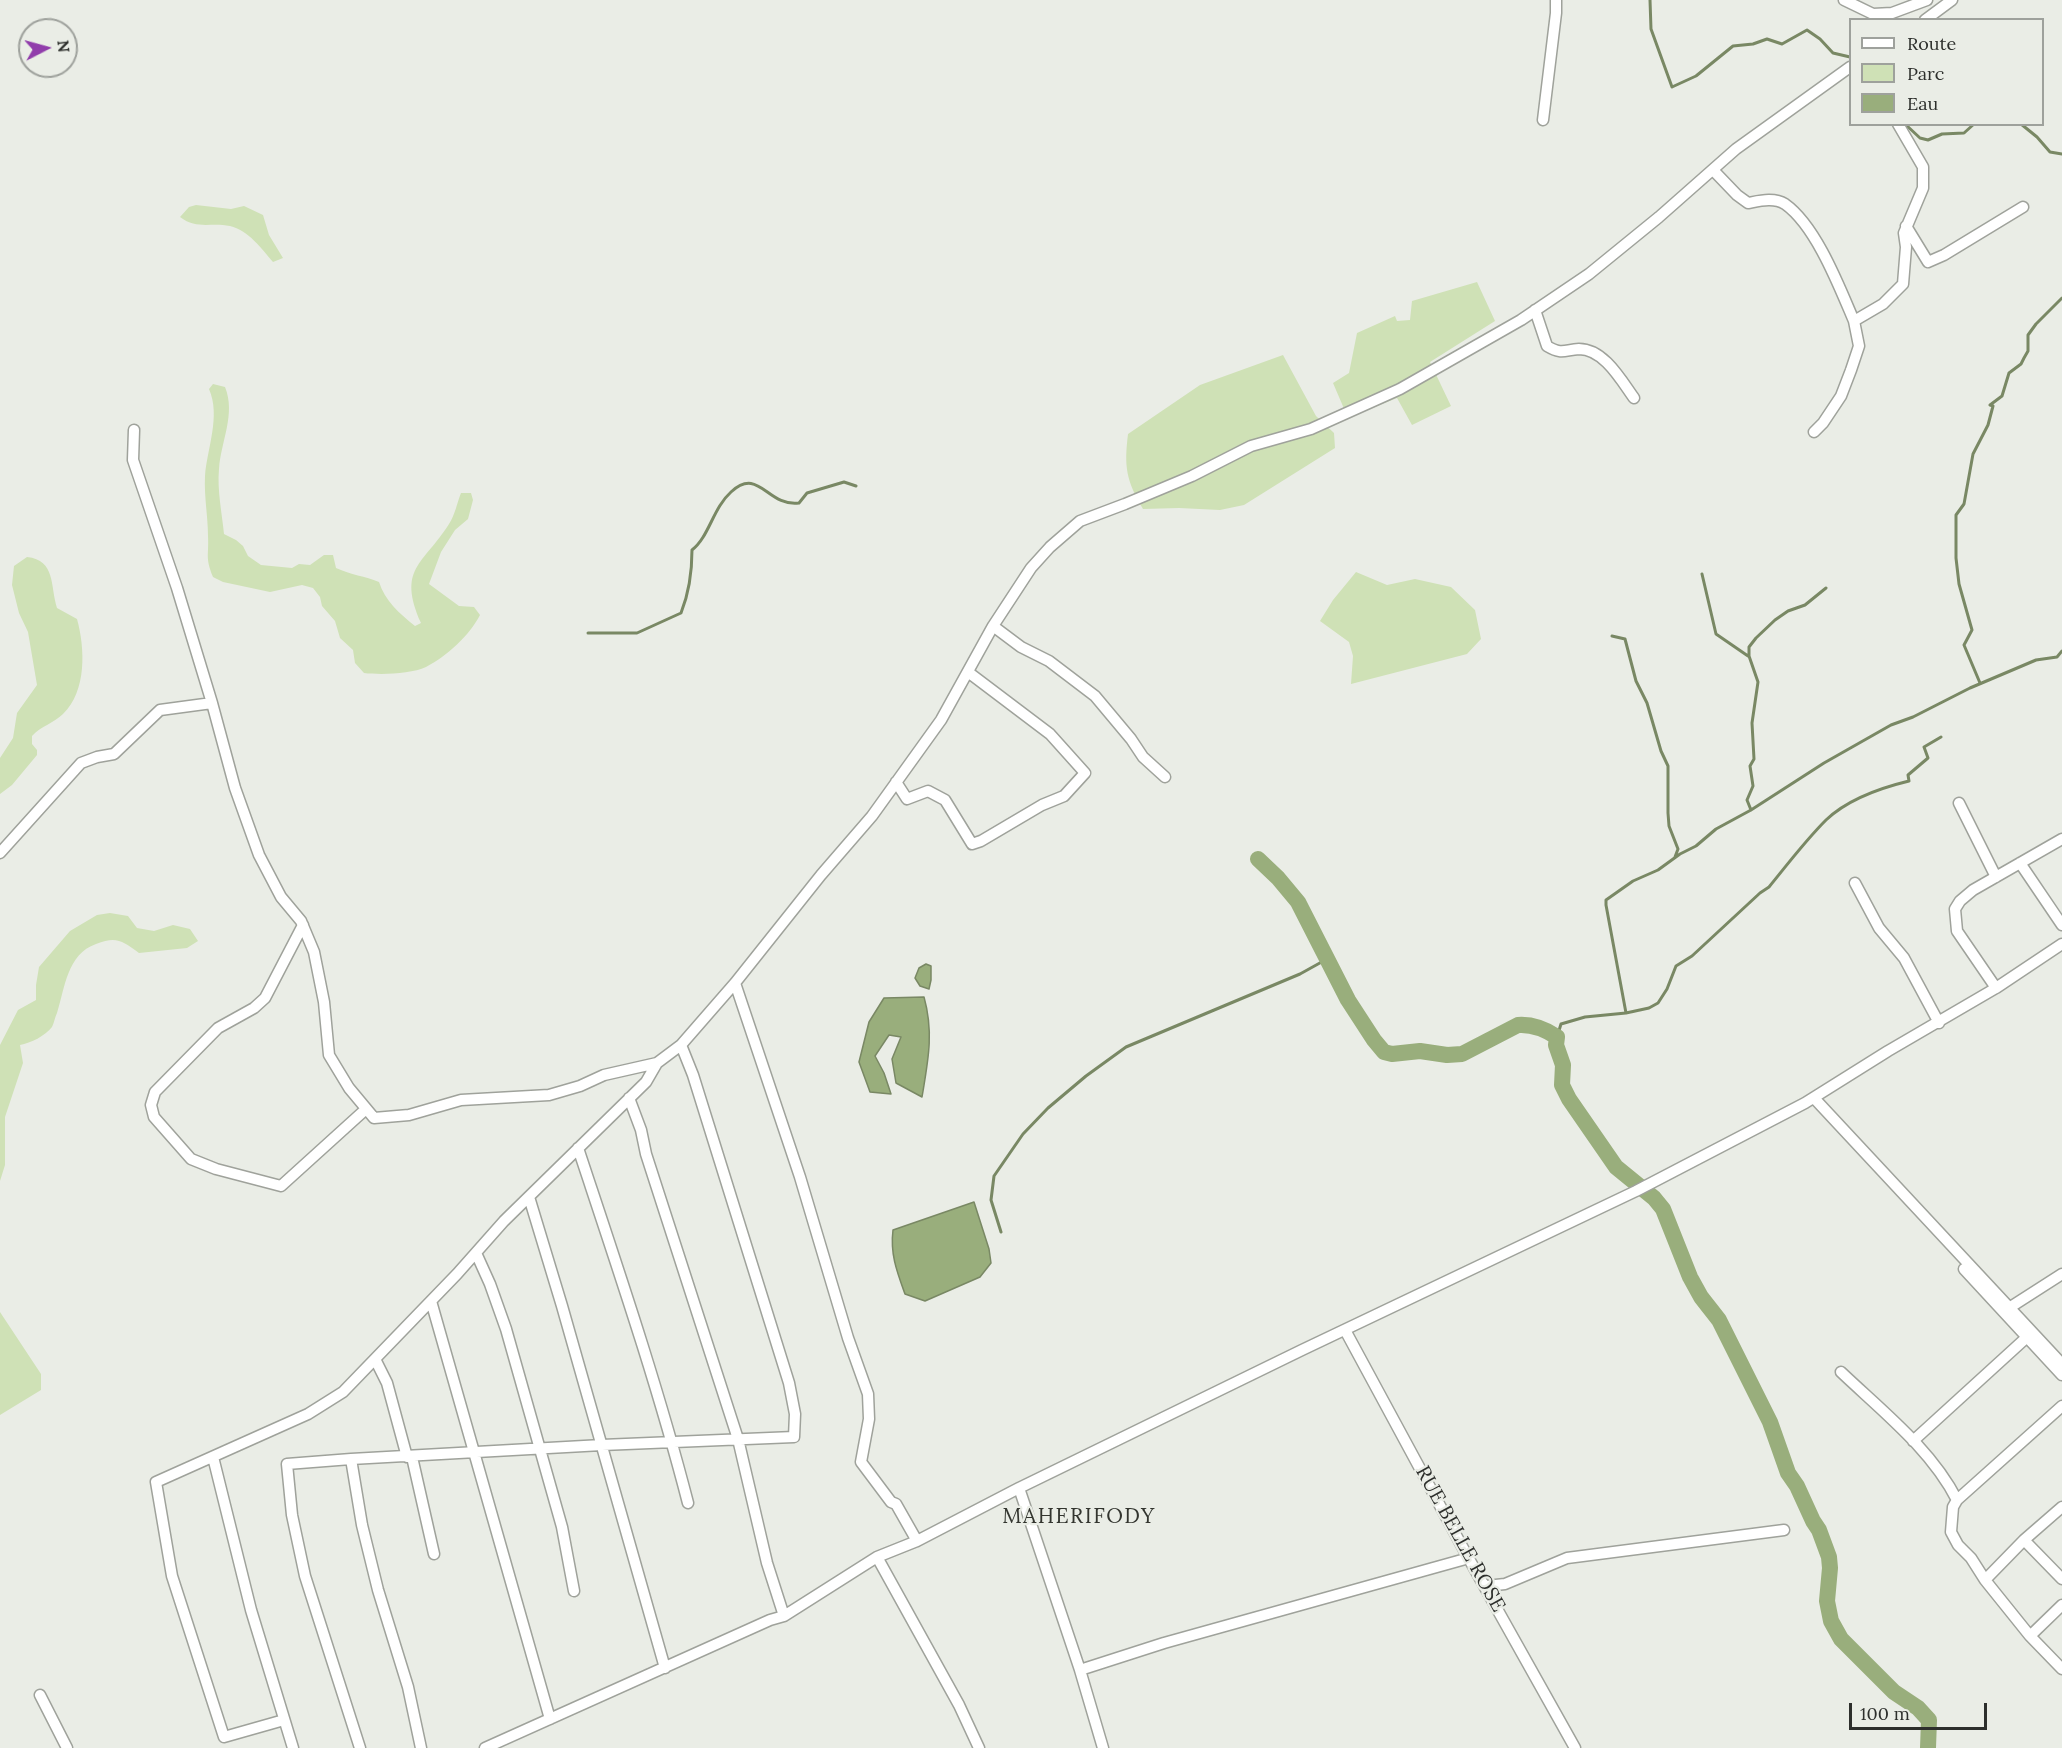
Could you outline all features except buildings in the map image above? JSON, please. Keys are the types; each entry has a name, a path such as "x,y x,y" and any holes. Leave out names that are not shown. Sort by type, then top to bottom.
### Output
{"street":[{"path":"1543,120 1556,0"},
{"path":"1844,0 1873,14 1892,13 1927,0"},
{"path":"1928,18 1952,0"},
{"path":"284,1720 224,1737 172,1576 156,1482 308,1414 343,1392 529,1197 646,1082 657,1063 681,1045 872,816 941,720 993,626 1031,568 1050,547 1080,521 1192,476 1251,446 1311,429 1400,389 1521,320 1589,274 1659,217 1736,149 1848,73"},
{"path":"1854,321 1883,304 1903,284 1906,247 1904,233 1923,188 1923,167 1899,126"},
{"path":"1713,170 1748,203 1769,200 1784,203 1819,246 1854,321 1859,346 1851,370 1841,396 1814,432"},
{"path":"1906,226 1928,262 1944,255 2023,207"},
{"path":"1534,310 1547,346 1558,353 1581,349 1607,360 1634,398"},
{"path":"134,430 133,460 177,588 235,788 259,855 281,897 303,925 314,952 324,1002 329,1055 366,1109 374,1118 409,1115 461,1100 549,1095 580,1086 604,1075 657,1063"},
{"path":"993,626 1021,646 1049,661 1095,696 1143,757 1165,777"},
{"path":"896,782 907,799 928,790 945,800 972,843 981,841 1042,805 1064,796 1085,773 1050,734 968,672"},
{"path":"0,853 81,764 97,757 114,754 160,710 212,704"},
{"path":"1959,803 1996,877"},
{"path":"1996,988 1957,931 1955,909 1960,901 1973,890 2062,839"},
{"path":"2020,863 2062,925"},
{"path":"1855,883 1879,928 1904,958 1939,1023"},
{"path":"303,925 265,998 254,1008 218,1028 155,1092 151,1105 154,1117 191,1159 216,1169 281,1186 366,1109"},
{"path":"485,1748 770,1620 784,1616 877,1557 917,1541 1019,1488 1636,1191 1814,1098 1888,1051 1996,988 2062,944"},
{"path":"735,982 800,1177 848,1338 868,1394 869,1419 861,1462 891,1502 896,1504 917,1541"},
{"path":"360,1748 304,1576 291,1515 287,1464 540,1448 794,1437 795,1414 785,1371 697,1087 681,1045"},
{"path":"629,1098 738,1439 767,1563 784,1616"},
{"path":"1814,1098 2026,1338 2062,1375"},
{"path":"578,1148 672,1441 688,1503"},
{"path":"1877,1170 2061,1362"},
{"path":"529,1197 665,1668"},
{"path":"476,1253 506,1329 562,1527 574,1591"},
{"path":"2009,1308 2062,1274"},
{"path":"430,1302 550,1719"},
{"name":"RUE BELLE ROSE","path":"1345,1330 1575,1748"},
{"path":"1913,1441 2026,1338"},
{"path":"375,1359 387,1383 410,1457 434,1554"},
{"path":"1841,1372 1913,1441 1947,1480 1957,1500"},
{"path":"2062,1406 1957,1500 1953,1508 1952,1532 1958,1545 1971,1558 1985,1580 2031,1636 2062,1669"},
{"path":"213,1457 251,1610 292,1748"},
{"path":"351,1459 362,1526 378,1590 408,1688 421,1748"},
{"path":"1019,1488 1080,1670 1103,1748"},
{"path":"1985,1580 2024,1540 2062,1507"},
{"path":"1485,1586 1505,1584 1567,1558 1784,1530"},
{"path":"2024,1540 2062,1579"},
{"path":"877,1557 959,1705 979,1748"},
{"path":"1080,1670 1164,1643 1469,1558"},
{"path":"2031,1636 2062,1605"},
{"path":"40,1695 67,1748"}],"green space":[{"path":"196,205 231,209 244,206 263,215 269,235 283,258 273,262 254,241 237,228 192,223 180,217 189,207"},
{"path":"1477,282 1495,321 1430,362 1451,406 1412,425 1397,398 1348,418 1333,383 1349,373 1357,333 1395,316 1397,321 1410,320 1412,301"},
{"path":"1283,355 1316,416 1334,433 1335,448 1244,505 1220,510 1143,509 1133,490 1128,473 1126,456 1128,434 1200,385"},
{"path":"213,384 225,387 229,407 219,477 224,534 236,540 243,546 248,556 261,565 292,568 299,564 310,565 324,555 333,555 336,568 379,582 389,601 415,626 421,623 414,605 412,590 412,578 416,568 449,524 461,493 471,493 473,500 468,519 455,530 441,552 429,584 459,606 474,607 480,615 457,645 420,669 396,673 364,673 355,663 353,650 340,638 335,621 322,606 320,597 313,588 302,585 270,592 223,582 213,577 208,561 205,484 214,421 209,389"},
{"path":"27,557 43,563 50,575 57,608 77,619 82,643 82,669 71,705 63,714 32,736 32,744 37,750 37,755 12,785 0,794 0,758 13,738 17,713 37,685 28,632 19,613 12,585 14,566"},
{"path":"1356,572 1387,585 1415,579 1451,587 1475,610 1481,639 1467,654 1351,684 1353,656 1349,642 1320,621 1333,600"},
{"path":"110,913 128,916 137,928 154,931 173,925 190,929 198,941 187,948 139,953 119,941 109,940 86,949 79,955 65,983 52,1027 38,1039 20,1045 23,1063 5,1117 5,1165 0,1181 0,1045 18,1010 36,1000 39,967 70,931 97,915"},
{"path":"0,1312 41,1374 41,1390 0,1415"}],"water":[{"path":"926,964 931,966 929,989 920,986 915,978 919,968"},
{"path":"924,997 929,1035 922,1097 896,1083 892,1059 901,1037 889,1035 875,1056 891,1094 870,1092 859,1062 869,1022 884,998"},
{"path":"974,1202 989,1249 991,1263 980,1277 925,1301 905,1294 893,1255 893,1230"}],"waterway":[{"path":"1650,0 1651,29 1672,87 1696,76 1733,46 1753,44 1767,39 1782,44 1807,30 1820,39 1833,53 1849,57"},
{"path":"1907,126 1920,138 1928,140 1942,134 1964,133 1972,126"},
{"path":"2023,126 2050,152 2062,154"},
{"path":"1980,683 1964,645 1972,630 1959,584 1956,558 1956,515 1964,504 1973,454 1988,425 1993,406 1990,405 2002,396 2009,373 2021,364 2028,351 2028,335 2062,298"},
{"path":"588,633 637,633 681,613 690,582 692,550 703,538 725,499 741,485 749,483 756,485 788,503 799,503 807,493 844,482 856,486"},
{"path":"1702,574 1716,634 1748,656"},
{"path":"1751,810 1747,800 1753,786 1750,766 1754,759 1752,723 1758,682 1749,656 1749,647 1775,620 1788,611 1805,605 1826,588"},
{"path":"1612,636 1625,639 1636,681 1647,703 1661,751 1668,766 1668,813 1669,826 1678,849 1675,857"},
{"path":"1557,1037 1561,1024 1585,1017 1626,1013 1606,900 1633,881 1658,870 1696,846 1716,829 1891,725 2036,660 2057,657 2062,651"},
{"path":"1626,1013 1649,1008 1658,1003 1667,989 1676,966 1692,956 1769,887 1826,820 1844,806 1864,796 1909,781 1908,775 1928,758 1924,747 1941,737"},
{"path":"1258,859 1298,902 1348,1000 1384,1052 1392,1054 1420,1051 1447,1055 1462,1054 1518,1025 1538,1028 1557,1037 1556,1045 1563,1065 1562,1085 1569,1099 1616,1167 1654,1198 1663,1209 1690,1277 1701,1297 1719,1320 1770,1422 1788,1473 1819,1530 1829,1557 1827,1601 1831,1621 1841,1639 1894,1692 1918,1708 1929,1720 1928,1748"},
{"path":"1001,1232 991,1200 994,1176 1023,1134 1048,1108 1086,1076 1126,1047 1300,974 1327,959"}],"district":[{"name":"MAHERIFODY","path":"1079,1517"}]}
